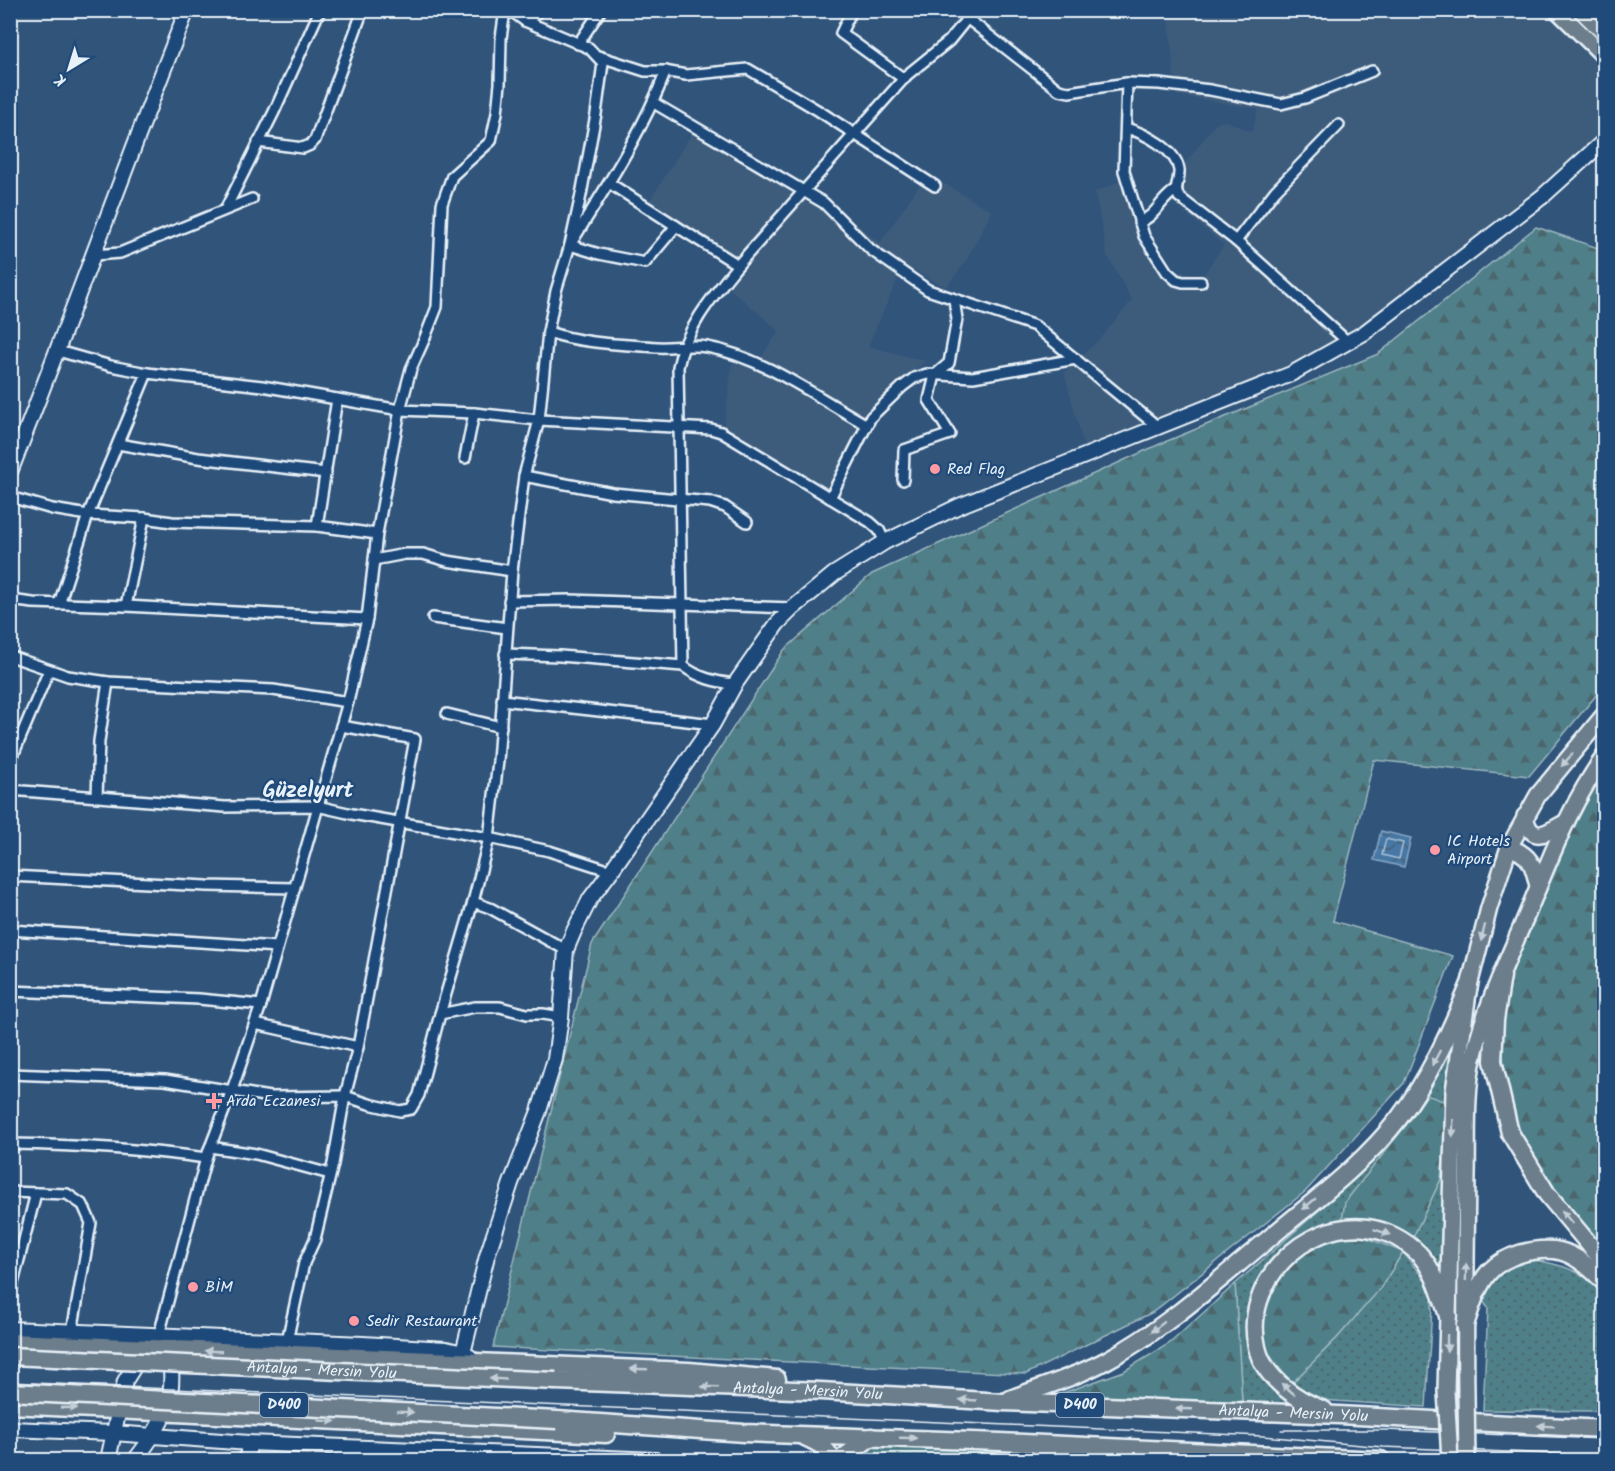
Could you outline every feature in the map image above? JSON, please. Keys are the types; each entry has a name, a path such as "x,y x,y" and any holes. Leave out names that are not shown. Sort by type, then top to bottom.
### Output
{"highway":[{"path":"1502,976 1495,1020 1493,1061 1510,1133 1546,1194 1605,1262"},
{"path":"1003,1402 1104,1362 1143,1339 1217,1281 1369,1153 1400,1117 1424,1081 1450,1031 1469,986"},
{"path":"1339,1415 1307,1404 1290,1392 1269,1373 1257,1349 1254,1319 1262,1291 1289,1253 1329,1230 1352,1226 1381,1230 1402,1241 1419,1254 1436,1281 1448,1316"},
{"path":"1465,1325 1478,1291 1489,1272 1503,1261 1527,1252 1556,1250 1577,1259 1605,1282"},
{"path":"10,1342 145,1348 164,1342 480,1363 710,1373 775,1379 821,1391"},
{"name":"Antalya - Mersin Yolu","path":"10,1356 556,1382 821,1391 1003,1402 1339,1415 1605,1429"},
{"name":"D400","path":"10,1392 556,1420 802,1436 1000,1442 1381,1461"},
{"path":"10,1406 709,1439 744,1433"},
{"path":"1574,1428 1605,1418"},
{"path":"802,1436 821,1444 829,1451 832,1461"},
{"path":"840,1461 870,1437"},
{"path":"1000,1442 1077,1461"}],"main road":[{"path":"1557,10 1605,56"},
{"path":"1581,10 1605,33"},
{"path":"1450,1461 1446,1391 1454,1091 1469,986 1509,847 1525,816 1553,777 1605,715"},
{"path":"1467,1461 1465,1325 1469,1100 1473,1060 1490,999 1502,976 1538,886 1585,783 1605,757"},
{"path":"1525,816 1527,827 1539,835 1566,822"},
{"path":"1509,847 1527,856 1534,866 1538,886"}],"street":[{"path":"10,472 58,351 132,147 187,10"},
{"path":"226,208 320,10"},
{"path":"258,142 303,148 315,140 363,10"},
{"path":"135,1461 154,1436 166,1413 172,1376 164,1342 206,1158 261,1005 348,702 367,619 377,534 400,410 411,369 436,307 442,204 448,183 464,164 491,141 498,103 504,10"},
{"path":"10,1074 165,1080 270,1097 345,1095 369,1104 400,1111 411,1109 420,1095 489,838 501,727 509,601 524,476 539,420 548,332 556,291 570,245 596,114 603,63 589,48 525,21 510,10"},
{"path":"525,21 541,10"},
{"path":"578,44 600,10"},
{"path":"852,10 841,33 904,79"},
{"path":"683,666 678,367 682,346 693,325 738,265 904,79 934,55 968,20 974,10"},
{"path":"968,20 1059,90 1069,92 1127,83 1159,84 1210,90 1281,104 1305,98 1372,71"},
{"path":"598,56 631,68 686,75 748,69 855,133 935,186"},
{"path":"570,245 609,183 654,103 666,71"},
{"path":"1127,83 1124,171 1139,222 1152,250 1167,272 1176,280 1201,282"},
{"path":"654,103 824,203 871,250 928,290 1035,326 1158,427"},
{"path":"1236,241 1275,191 1339,125"},
{"path":"1126,128 1139,132 1173,157 1179,172 1176,190 1179,197 1236,241 1348,342"},
{"path":"463,1353 487,1256 539,1111 555,1059 566,950 590,899 713,724 735,684 777,624 834,574 885,542 959,506 1291,374 1364,333 1543,196 1605,141"},
{"path":"609,183 738,265"},
{"path":"1139,222 1151,216 1176,190"},
{"path":"94,255 120,253 150,243 226,208 252,199"},
{"path":"570,245 599,254 645,262 676,226"},
{"path":"903,480 904,450 950,434 929,400 935,375 950,363 957,319 954,299"},
{"path":"548,332 569,339 603,344 705,347 732,353 770,370 867,425"},
{"path":"58,351 111,366 147,373 262,386 400,410 474,413 539,420 680,429 711,429 721,432 870,522 879,530 885,542"},
{"path":"830,498 871,417 914,378 927,374 973,377 1076,359"},
{"path":"60,604 88,515 147,373"},
{"path":"317,526 337,399"},
{"path":"465,458 474,413"},
{"path":"118,444 198,458 326,473"},
{"path":"524,476 613,493 710,501 725,507 747,522"},
{"path":"10,497 52,509 88,515 172,522 317,526 377,534"},
{"path":"126,606 144,518"},
{"path":"374,560 405,554 423,554 447,561 512,571"},
{"path":"10,600 367,619"},
{"path":"509,601 570,600 793,608"},
{"path":"433,618 507,628"},
{"path":"505,654 683,666 711,682 735,684"},
{"path":"10,656 68,676 108,682 273,690 348,702"},
{"path":"50,670 11,760 11,790 225,807 317,806 400,824 489,838 549,851 611,871"},
{"path":"97,796 99,741 108,682"},
{"path":"502,700 713,724"},
{"path":"447,714 501,727"},
{"path":"287,1341 304,1263 315,1239 345,1095 358,1047 415,739 341,726"},
{"path":"10,876 294,888"},
{"path":"473,902 490,908 566,950"},
{"path":"10,930 277,947"},
{"path":"10,991 199,999 261,1005"},
{"path":"440,1014 475,1007 500,1006 527,1014 561,1017"},
{"path":"255,1024 358,1047"},
{"path":"10,1144 50,1144 206,1158"},
{"path":"210,1147 256,1154 330,1174"},
{"path":"10,1192 67,1194 83,1205 91,1223 72,1332"},
{"path":"10,1295 36,1193"},
{"path":"10,1329 72,1332 164,1342 287,1341 446,1349 463,1353 480,1363"},
{"path":"108,1461 125,1381 145,1348"},
{"path":"10,1429 113,1433 408,1455 656,1461"},
{"path":"247,1461 249,1443"}],"shaded area":[{"path":"1168,11 1543,11 1604,71 1604,131 1551,181 1379,316 1318,352 1257,383 1084,447 1064,372 1103,336 1132,300 1107,255 1095,192 1130,177 1147,230 1166,263 1175,271 1203,275 1224,245 1174,203 1168,185 1216,123 1226,121 1252,132 1258,109 1176,95"},
{"path":"699,122 818,194 880,243 927,174 992,211 965,263 946,287 904,265 868,346 925,361 867,414 828,488 724,426 732,363 754,368 779,331 729,288 747,267 650,200"}],"green space":[{"path":"1536,227 1604,250 1604,686 1529,776 1374,760 1333,921 1453,956 1404,1083 1306,1191 1153,1312 1026,1374 493,1347 592,944 784,650 872,574 1160,444 1378,354"},
{"path":"1604,771 1604,1250 1554,1188 1536,1162 1519,1129 1512,1110 1504,1070 1503,1029 1508,988 1532,919 1558,858"},
{"path":"1455,1034 1443,1287 1413,1237 1441,1179 1427,1095 1345,1202 1342,1220 1295,1239 1257,1283 1250,1306 1256,1366 1270,1386 1296,1407 1242,1402 1235,1284 1333,1198 1377,1152"},
{"path":"1427,1095 1448,1103 1441,1179 1413,1237 1388,1228 1342,1220 1345,1202"},
{"path":"1342,1236 1367,1238 1403,1252 1380,1289 1337,1338 1292,1383 1271,1357 1266,1344 1263,1330 1267,1301 1280,1275 1289,1264 1310,1249"},
{"path":"1403,1252 1433,1291 1426,1407 1320,1400 1292,1383 1337,1338 1381,1287"},
{"path":"1525,1259 1547,1262 1579,1273 1604,1294 1604,1410 1483,1410 1488,1308 1481,1298 1494,1277 1509,1266"},
{"path":"1235,1284 1242,1402 1052,1397 1124,1371 1170,1343"},
{"path":"869,1445 1013,1450 1054,1460 869,1459 862,1457 859,1452"},
{"path":"1089,1455 1231,1460 1105,1460"}],"water":[{"path":"1381,831 1411,838 1404,867 1374,860"}],"tram line":[{"path":"10,1382 1263,1436 1383,1447 1604,1456"},
{"path":"1281,1430 1385,1430 1604,1439"}],"place":[{"name":"Red Flag","path":"935,469"},
{"name":"IC Hotels Airport","path":"1435,850"},
{"name":"Arda Eczanesi","path":"214,1101"},
{"name":"BİM","path":"193,1287"},
{"name":"Sedir Restaurant","path":"354,1321"}],"district":[{"name":"Güzelyurt","path":"308,791"}]}
